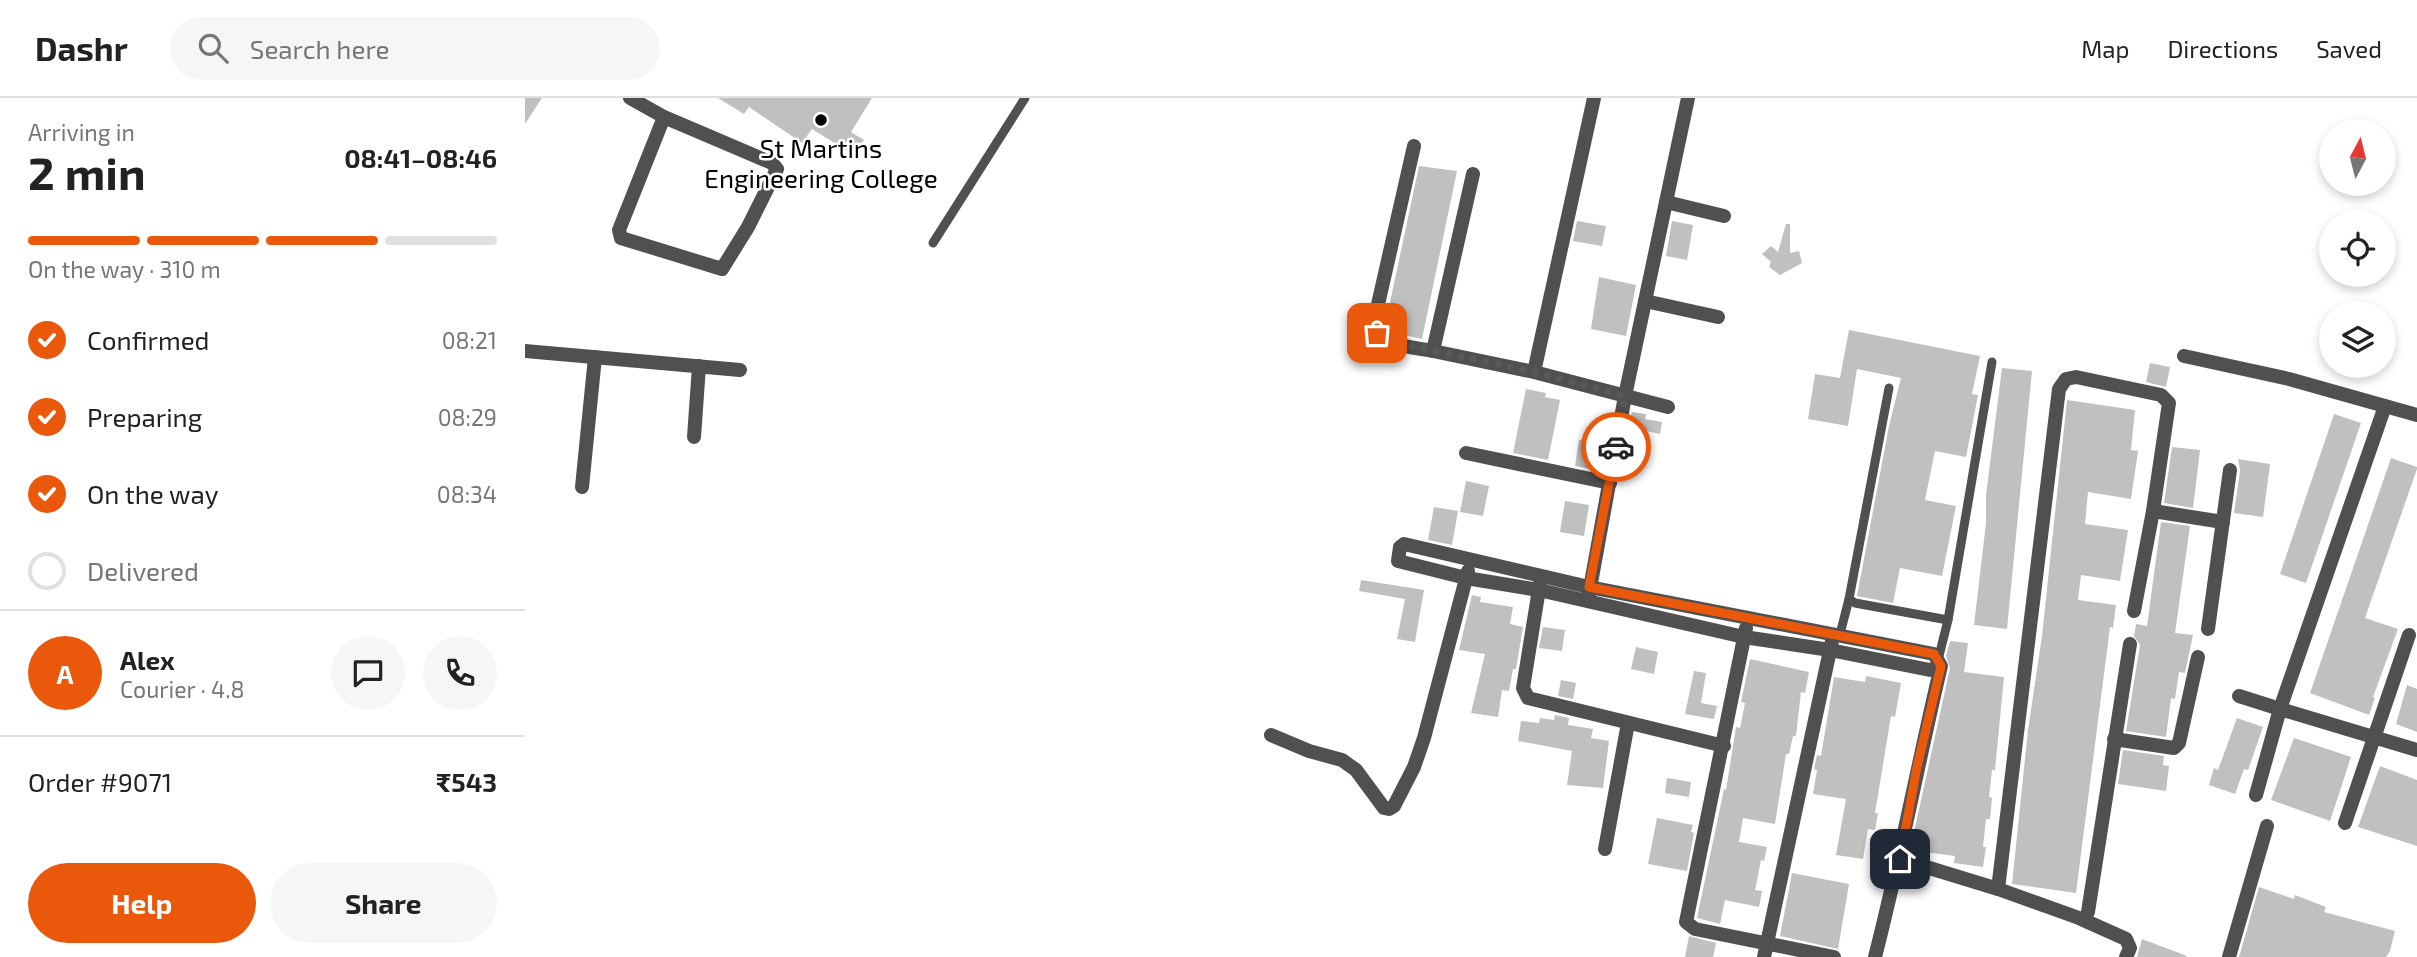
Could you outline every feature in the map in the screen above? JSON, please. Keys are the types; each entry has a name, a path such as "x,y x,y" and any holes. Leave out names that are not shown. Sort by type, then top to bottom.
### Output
{"street":[{"path":"630,98 664,117 772,163 777,169 748,227 722,269 621,238 619,230 664,117"},
{"path":"1534,372 1594,98"},
{"path":"1588,602 1625,396 1688,98"},
{"path":"1414,146 1374,328 1382,338 1534,372 1668,407"},
{"path":"1433,351 1472,174"},
{"path":"1665,202 1724,216"},
{"path":"1645,301 1718,317"},
{"path":"525,351 740,370"},
{"path":"2184,356 2289,379 2417,415"},
{"path":"582,486 595,357"},
{"path":"694,437 699,366"},
{"path":"1998,889 2059,389 2066,379 2075,377 2161,395 2169,403 2153,511 2134,611"},
{"path":"2256,795 2280,709 2385,406"},
{"path":"1465,453 1610,484"},
{"path":"2208,629 2230,470"},
{"path":"2153,511 2223,522"},
{"path":"1938,660 1837,634 1589,587 1541,582 1466,578 1398,561 1400,547 1404,544 1472,560 1541,582 1588,602 1744,637 1830,650 1930,670 1938,660"},
{"path":"1271,734 1309,751 1342,761 1356,770 1384,808 1394,806 1414,766 1472,560"},
{"path":"1541,582 1524,694 1532,700 1724,746"},
{"path":"1748,618 1686,922 1695,929 1766,950 1834,957"},
{"path":"1766,950 1830,650 1837,634"},
{"path":"2345,822 2409,635"},
{"path":"2086,918 2130,644"},
{"path":"2114,739 2174,748 2179,743 2198,657"},
{"path":"1875,957 1900,859 1938,660"},
{"path":"2239,696 2417,750"},
{"path":"1605,849 1627,723"},
{"path":"2229,957 2267,827"},
{"path":"1900,859 2086,918 2126,939 2130,948 2126,957"}],"lane":[{"path":"933,243 1025,98"},
{"path":"1938,660 1948,620 1992,362"},
{"path":"1837,634 1849,598 1889,388"},
{"path":"1849,598 1855,603 1948,620"}],"building":[{"path":"525,98 542,98 525,124"},
{"path":"718,98 872,98 851,132 864,140 854,155 812,129 802,143 749,107 744,114"},
{"path":"1419,166 1457,171 1422,339 1395,333 1385,326"},
{"path":"1577,221 1606,226 1602,246 1573,241"},
{"path":"1672,221 1693,225 1687,260 1666,256"},
{"path":"1786,224 1790,224 1790,253 1799,251 1802,263 1780,275 1769,267 1771,262 1762,254 1771,246 1778,252"},
{"path":"1599,277 1636,285 1626,336 1591,329"},
{"path":"1849,330 1980,356 1972,394 1978,395 1966,457 1935,451 1925,500 1956,506 1942,576 1900,568 1893,603 1857,596 1889,426 1901,378 1857,369 1848,426 1808,419 1815,374 1840,378"},
{"path":"2150,363 2170,367 2166,387 2146,382"},
{"path":"2002,368 2032,371 2007,629 1974,625 1986,523 1986,495"},
{"path":"1526,389 1546,393 1545,397 1560,400 1548,460 1513,453"},
{"path":"2067,400 2135,410 2131,450 2138,451 2131,499 2088,492 2085,524 2128,530 2120,581 2081,575 2078,600 2116,605 2113,628 2110,627 2076,893 2012,884"},
{"path":"1632,412 1646,414 1645,419 1662,422 1660,434 1629,427"},
{"path":"2334,414 2361,423 2306,583 2280,574"},
{"path":"1579,440 1601,443 1596,470 1575,466"},
{"path":"2172,447 2200,450 2193,508 2164,503"},
{"path":"2391,458 2417,469 2365,618 2398,629 2369,715 2310,693"},
{"path":"2238,459 2270,464 2263,517 2234,513 2240,471"},
{"path":"1466,481 1489,486 1483,516 1460,512"},
{"path":"1565,501 1589,505 1584,536 1560,532"},
{"path":"1434,507 1458,511 1452,545 1428,540"},
{"path":"2161,522 2190,526 2175,633 2193,635 2185,673 2179,672 2175,699 2171,698 2166,737 2126,731 2140,645 2134,636 2136,624 2147,626"},
{"path":"1361,580 1424,590 1415,642 1397,639 1405,599 1359,591"},
{"path":"1472,595 1481,597 1480,602 1513,607 1510,624 1523,627 1516,669 1513,669 1509,691 1502,690 1498,717 1471,713 1485,654 1459,650"},
{"path":"1543,627 1565,630 1562,651 1539,648"},
{"path":"1950,641 1968,643 1964,672 2004,677 1995,770 1992,770 1989,797 1992,798 1990,819 1986,819 1983,867 1954,863 1955,856 1924,852 1925,848 1911,846 1950,668 1946,656"},
{"path":"1636,647 1658,652 1654,674 1631,669"},
{"path":"1750,659 1809,672 1805,693 1801,692 1796,736 1793,736 1789,754 1786,754 1775,824 1743,818 1739,842 1767,847 1764,861 1761,860 1755,890 1762,891 1759,907 1725,900 1720,924 1697,918 1724,789 1726,790 1736,727 1740,728 1745,703 1741,702"},
{"path":"1694,671 1706,673 1701,703 1717,706 1714,719 1685,714"},
{"path":"1866,676 1901,683 1895,717 1891,716 1875,813 1878,813 1875,830 1868,829 1863,859 1836,855 1846,799 1813,794 1817,770 1814,769 1817,755 1821,756 1834,677 1865,682"},
{"path":"1561,680 1576,683 1573,699 1558,696"},
{"path":"2407,685 2417,689 2417,732 2396,724"},
{"path":"1555,715 1569,718 1568,725 1593,729 1591,738 1609,741 1603,788 1567,785 1572,751 1518,741 1521,721 1539,723 1540,718 1554,720"},
{"path":"2237,718 2263,727 2248,770 2244,769 2235,794 2209,785 2214,768 2218,770"},
{"path":"2294,738 2351,757 2330,821 2271,800"},
{"path":"2123,750 2164,756 2163,765 2169,766 2166,791 2118,784"},
{"path":"2380,766 2417,780 2417,846 2358,827"},
{"path":"1667,778 1691,782 1689,797 1665,793"},
{"path":"1657,818 1693,825 1687,871 1648,864"},
{"path":"1792,873 1849,884 1838,949 1780,936"},
{"path":"2259,887 2294,899 2295,895 2326,907 2324,912 2395,931 2390,951 2386,957 2239,957"},
{"path":"1689,936 1716,943 1713,957 1685,957"},
{"path":"2142,939 2187,956 2137,957"}],"way so far":[{"path":"1377,333 1389,341 1534,372 1625,396 1616,447"}],"place":[{"name":"St Martins Engineering College","path":"821,120"}],"route":[{"path":"1616,447 1589,587 1934,654 1941,666 1917,767 1900,859"}]}
